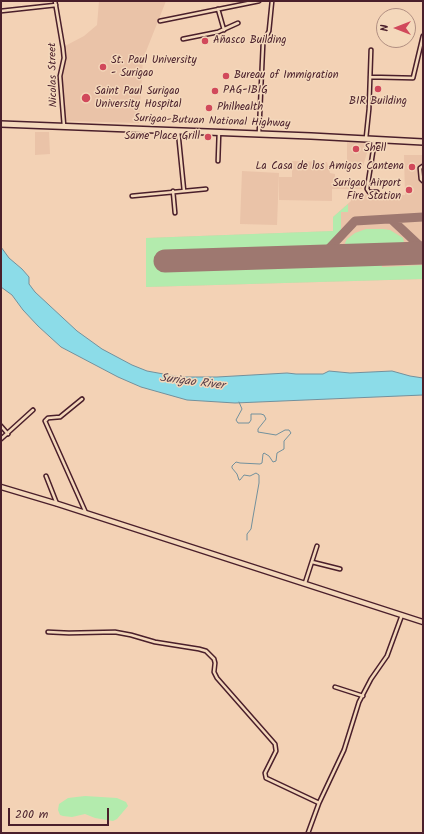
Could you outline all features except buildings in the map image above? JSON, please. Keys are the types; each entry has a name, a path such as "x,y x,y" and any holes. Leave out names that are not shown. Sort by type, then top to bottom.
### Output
{"highway":[{"name":"Surigao-Butuan National Highway","path":"1,124 366,138 423,142"}],"street":[{"path":"160,21 259,1"},
{"path":"259,134 263,44 270,25 272,1"},
{"path":"1,11 55,3"},
{"name":"Nicolas Street","path":"55,3 64,58 60,76 64,126"},
{"path":"218,9 224,30"},
{"path":"183,39 224,30 238,23"},
{"path":"370,77 413,78 423,36"},
{"path":"366,138 371,50"},
{"path":"178,130 184,191"},
{"path":"218,161 219,132"},
{"path":"375,139 368,189 370,192 377,192"},
{"path":"423,166 420,167 421,179 423,181"},
{"path":"132,196 172,191 206,189"},
{"path":"172,191 175,213"},
{"path":"82,399 60,417 48,418 44,422 87,514"},
{"path":"1,439 33,410"},
{"path":"1,426 8,434"},
{"path":"46,476 58,504"},
{"path":"1,488 58,504 423,622"},
{"path":"305,584 317,546"},
{"path":"312,562 340,569"},
{"path":"308,833 319,803 344,750 363,696 376,671 387,656 402,615"},
{"path":"48,632 115,632 155,642 199,648 206,651 214,659 214,672 217,678 275,744 276,751 264,772 266,778 319,803"},
{"path":"336,687 363,696"}],"shaded area":[{"name":"St. Paul University - Surigao","path":"99,1 166,1 143,59 139,123 65,121 61,75 65,59 65,46 84,36 97,25"},
{"path":"35,132 49,132 50,154 35,155"},
{"path":"347,141 370,143 363,166 347,166"},
{"path":"404,155 423,155 423,279 146,287 146,238 333,231 333,217 351,201 351,195 405,195"},
{"path":"292,161 327,162 330,173 335,174 335,180 340,180 345,183 362,180 362,189 332,189 332,201 279,200 279,177 292,177"},
{"path":"242,171 279,173 277,225 240,224"}],"green space":[{"path":"348,204 348,212 341,212 341,230 324,248 165,253 165,270 382,264 382,267 423,265 423,279 146,287 146,238 333,231 333,217"},
{"path":"366,229 390,230 403,238 404,243 382,244 381,246 346,246 345,243 347,239 355,233"},
{"path":"85,796 117,798 126,802 128,806 117,819 113,821 95,818 85,814 72,817 60,815 58,810 59,804 68,798"}],"water":[{"name":"Surigao River","path":"1,247 9,258 29,277 29,284 35,292 77,331 102,349 147,371 180,377 217,377 287,373 323,374 329,371 350,373 392,371 423,378 423,395 235,403 187,400 141,387 118,377 61,347 38,326 23,310 12,295 1,287"}],"waterway":[{"path":"239,402 242,409 236,420 238,423 249,423 251,420 251,414 261,414 264,415 266,419 258,429 258,432 276,435 285,430 289,430 291,433 284,441 284,449 277,453 276,461 273,462 269,456 264,453 262,463 260,464 236,462 232,466 239,480 244,475 250,476 256,473 259,475 251,529 247,534 247,540"}],"taxiway":[{"path":"322,256 355,221 423,217"},
{"path":"391,219 423,249"}],"runway":[{"path":"165,261 423,253"}],"place":[{"name":"Añasco Building","path":"205,41"},
{"name":"St. Paul University - Surigao","path":"103,67"},
{"name":"Bureau of Immigration","path":"226,76"},
{"name":"BIR Building","path":"378,89"},
{"name":"PAG-IBIG","path":"215,91"},
{"name":"Saint Paul Surigao University Hospital","path":"86,98"},
{"name":"Philhealth","path":"209,108"},
{"name":"Same Place Grill","path":"208,137"},
{"name":"Shell","path":"356,149"},
{"name":"La Casa de los Amigos Cantena","path":"412,167"},
{"name":"Surigao Airport Fire Station","path":"409,190"}]}
